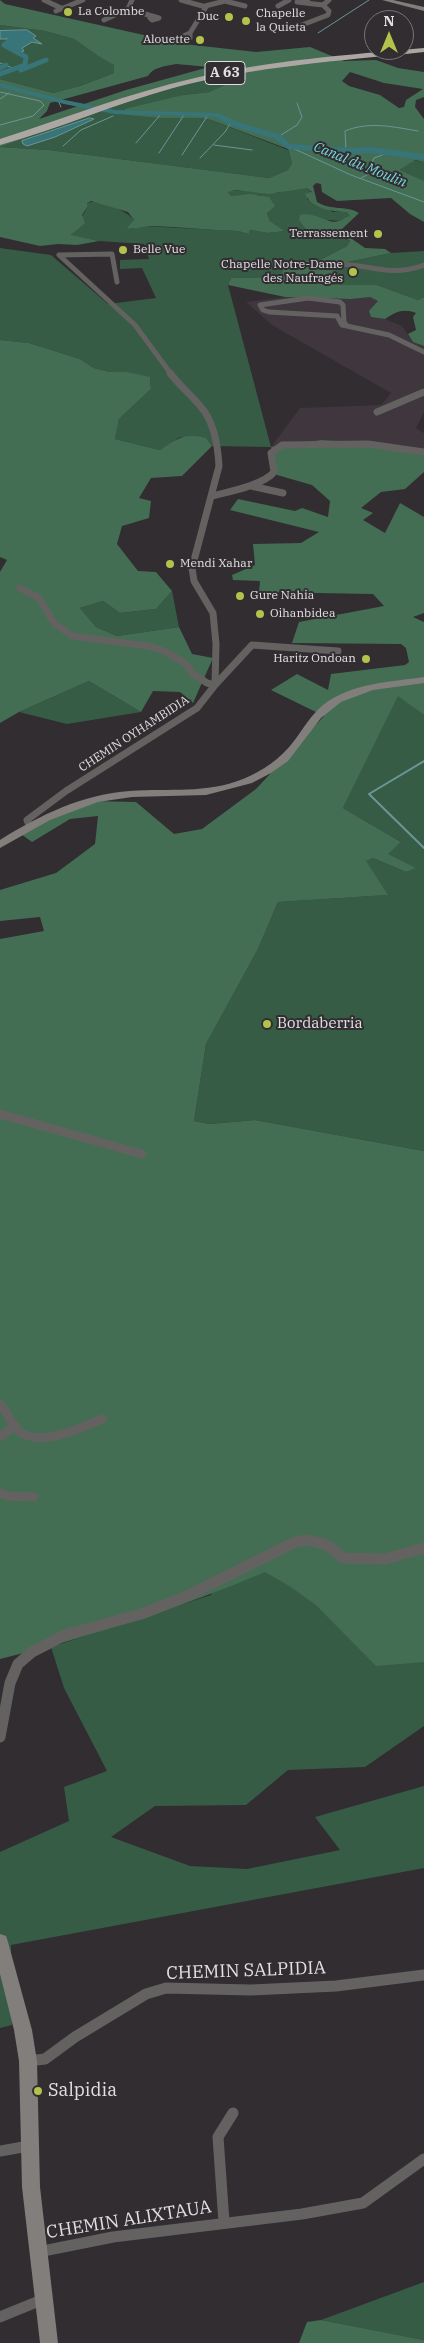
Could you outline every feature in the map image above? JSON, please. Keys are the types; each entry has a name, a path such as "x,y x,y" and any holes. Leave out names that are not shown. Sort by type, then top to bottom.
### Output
{"highway":[{"name":"A 63","path":"0,137 93,107 180,83 254,68 424,50"},
{"name":"A 63","path":"0,142 157,84 222,69 309,57 364,52"}],"street":[{"path":"44,0 58,10 83,0"},
{"path":"104,20 128,8 132,0"},
{"path":"181,0 205,6 226,0 245,6"},
{"path":"278,6 289,0"},
{"path":"308,2 323,4 330,0"},
{"path":"386,0 424,9"},
{"path":"289,30 301,23 319,20 328,15 329,11 323,4"},
{"path":"190,34 206,10 205,6"},
{"path":"128,8 152,17"},
{"path":"117,282 112,254 59,255 61,259 135,325 180,386 202,408 215,438 219,456 217,479 192,568 194,581 213,613 216,644 214,685"},
{"path":"331,264 343,263 400,273 424,265"},
{"path":"337,316 269,312 263,310 260,305 269,302 291,301 303,298 318,302 340,302"},
{"path":"340,302 339,314 337,316 340,324 389,335 424,352"},
{"path":"340,302 343,305 344,322 347,326"},
{"path":"377,412 424,392"},
{"path":"212,496 248,486 272,476 274,472 271,454 282,445 368,444 424,452"},
{"path":"248,486 283,493"},
{"path":"20,588 34,593 54,623 72,636 148,646 164,651 186,664 192,673 207,683 214,685"},
{"path":"214,685 252,644 338,651"},
{"path":"0,845 30,827 65,810 97,799 132,794 198,793 246,782 279,763 294,748 313,721 332,703 366,688 424,680"},
{"name":"CHEMIN OYHAMBIDIA","path":"30,827 27,820 66,791 196,708 214,685"},
{"path":"0,1114 142,1154"},
{"path":"0,1404 21,1433 31,1437 63,1435 102,1419"},
{"path":"0,1437 15,1425"},
{"path":"0,1493 8,1496 34,1497"},
{"path":"0,1737 10,1683 18,1664 32,1652 65,1635 141,1614 185,1597 295,1542 307,1540 325,1544 344,1558 385,1559 424,1548"},
{"path":"0,1942 23,2030 28,2062 31,2187 49,2343"},
{"name":"CHEMIN SALPIDIA","path":"28,2062 45,2059 75,2037 146,1994 166,1988 251,1990 298,1988 372,1982 424,1975"},
{"name":"CHEMIN ALIXTAUA","path":"224,2222 218,2137 233,2113"},
{"path":"0,2152 29,2146"},
{"name":"CHEMIN ALIXTAUA","path":"38,2252 113,2237 302,2214 364,2203 424,2159"},
{"path":"0,2317 44,2298"}],"shaded area":[{"path":"285,297 351,299 370,297 378,301 371,317 385,319 402,326 413,342 424,346 424,412 416,428 424,433 424,450 377,443 321,440 271,447 300,408 381,405 391,393 272,325 246,302"}],"green space":[{"path":"0,0 5,4 184,44 256,52 310,47 344,61 376,60 398,68 424,72 424,97 416,100 415,107 424,119 424,162 415,160 399,170 424,181 424,222 410,214 391,198 337,201 322,192 321,184 316,183 313,186 317,202 359,213 341,230 342,232 365,248 385,249 391,253 343,263 322,285 377,285 418,300 424,297 424,346 413,342 408,334 416,330 413,317 416,313 404,311 385,319 371,317 369,311 378,301 370,297 351,299 285,297 228,285 231,278 283,277 283,268 294,262 320,260 347,246 350,241 340,235 306,229 299,220 300,215 306,214 335,222 350,216 347,212 323,209 313,203 305,194 312,192 307,188 269,194 235,190 228,192 231,196 251,194 269,197 275,206 267,213 270,221 285,231 268,233 250,230 249,234 238,231 162,226 127,228 134,220 128,212 91,201 87,203 88,206 82,215 85,223 71,235 99,241 77,245 58,244 40,246 0,237 0,147 0,79 53,93 80,86 114,73 114,65 74,39 45,31 0,25","holes":["176,64 209,67 126,90 39,119 47,111 50,103 148,76 156,69","350,72 384,83 423,89 406,100 404,107 399,108 380,95 349,86 342,81","235,74 240,78 209,92 183,95 125,109 125,115 211,120 288,149 292,163 288,170 269,178 49,150 0,147 125,103 178,87"]},
{"path":"0,25 45,31 74,39 98,56 115,65 114,73 80,86 53,93 0,79"},
{"path":"235,74 240,78 209,92 183,95 125,115 211,120 288,150 292,163 288,170 269,178 49,150 0,147 125,103 178,87"},
{"path":"351,155 394,157 424,162 424,193"},
{"path":"294,188 307,188 312,193 307,199 333,212 347,211 350,216 340,221 328,220 306,229 323,230 350,241 347,246 320,260 294,262 284,267 283,277 231,278 228,285 271,447 212,446 206,438 180,437 160,450 115,439 119,419 151,389 150,378 128,372 110,372 94,368 80,359 29,343 0,340 0,248 51,255 108,304 156,298 142,268 120,269 120,260 149,259 144,244 99,241 71,236 88,206 87,203 98,202 126,213 134,220 131,229 142,226 238,231 249,234 250,230 268,233 285,231 270,221 261,195 231,196 228,193 229,190 278,193"},
{"path":"424,251 424,297 418,300 377,285 322,286 343,263 391,253"},
{"path":"0,340 29,343 80,359 94,368 110,372 128,372 150,377 151,389 119,419 115,439 160,450 177,440 192,436 206,438 212,446 182,476 151,478 139,498 151,501 149,518 122,526 117,544 138,571 156,572 172,591 156,609 120,613 103,601 80,608 96,627 117,636 179,627 192,654 213,658 193,703 180,692 153,691 141,712 89,681 19,712 0,723 0,572 7,560 0,557"},
{"path":"321,440 377,443 424,450 424,472 405,489 381,492 361,508 373,513 363,520 385,533 400,503 424,517 424,613 413,617 424,622 424,715 398,696 343,808 401,842 388,854 416,868 406,872 373,858 366,861 388,895 278,902 258,949 206,1044 194,1121 210,1124 255,1120 424,1151 424,1662 376,1666 316,1605 291,1587 265,1572 200,1598 134,1621 0,1659 0,939 44,931 40,917 0,921 0,890 56,873 95,844 98,816 70,819 32,842 18,832 89,801 136,802 174,834 202,829 256,789 324,716 271,690 297,674 328,690 331,674 405,665 409,662 406,648 401,644 292,643 299,622 384,606 373,594 259,592 260,581 233,580 232,575 255,565 253,544 301,543 319,532 230,510 238,499 295,511 302,508 328,517 330,501 312,485 277,475 271,447"},
{"path":"172,591 179,627 117,636 96,627 80,608 103,601 120,613 156,609"},
{"path":"89,681 141,712 67,724 19,712"},
{"path":"398,695 424,715 424,1151 255,1120 210,1124 194,1121 206,1044 258,949 278,902 387,895 365,861 373,858 406,872 415,868 387,854 401,842 343,808"},
{"path":"248,1504 424,1542 424,1726 365,1767 288,1770 246,1805 155,1806 111,1837 190,1866 247,1869 340,1850 315,1817 424,1786 424,1868 11,1945 12,2025 0,2028 0,1852 69,1821 64,1787 107,1771 64,1688 51,1647 211,1595"},
{"path":"424,2282 424,2340 321,2320"},
{"path":"321,2320 424,2340 424,2343 299,2343 307,2322"}],"water":[{"path":"27,30 36,36 33,38 42,44 32,42 22,48 24,51 18,53 4,45 11,39 0,39 0,31"},
{"path":"90,118 94,119 55,137 27,146 23,144 22,141"}],"waterway":[{"path":"318,33 369,0"},
{"path":"0,74 25,65 26,57 4,45 12,39"},
{"path":"21,70 46,60"},
{"path":"0,63 15,69"},
{"path":"0,68 6,65"},
{"path":"0,85 64,102 115,112 218,115 235,124 278,137 288,146 353,151 370,150 424,157"},
{"path":"0,92 8,94"},
{"path":"0,99 8,94"},
{"path":"0,125 33,116 44,105 40,101 8,94"},
{"path":"58,100 61,107"},
{"path":"278,137 297,125 302,117 297,103"},
{"path":"136,143 161,114"},
{"path":"159,153 184,115"},
{"path":"182,155 208,115"},
{"path":"63,146 81,130 113,116"},
{"path":"200,158 225,132 231,122"},
{"path":"346,150 345,131 354,128 382,126 418,131"},
{"path":"214,145 252,150"},
{"name":"Canal du Moulin","path":"288,146 351,175 424,202"},
{"path":"361,178 367,175 374,158 385,154"},
{"name":"Canal du Moulin","path":"424,761 369,794 424,848"}],"place":[{"name":"La Colombe","path":"68,12"},
{"name":"Duc","path":"229,17"},
{"name":"Chapelle la Quieta","path":"246,21"},
{"name":"Alouette","path":"200,40"},
{"name":"Terrassement","path":"378,234"},
{"name":"Belle Vue","path":"123,250"},
{"name":"Chapelle Notre-Dame des Naufragés","path":"353,272"},
{"name":"Mendi Xahar","path":"170,564"},
{"name":"Gure Nahia","path":"240,596"},
{"name":"Oihanbidea","path":"260,614"},
{"name":"Haritz Ondoan","path":"366,659"},
{"name":"Bordaberria","path":"267,1024"},
{"name":"Salpidia","path":"38,2091"}]}
